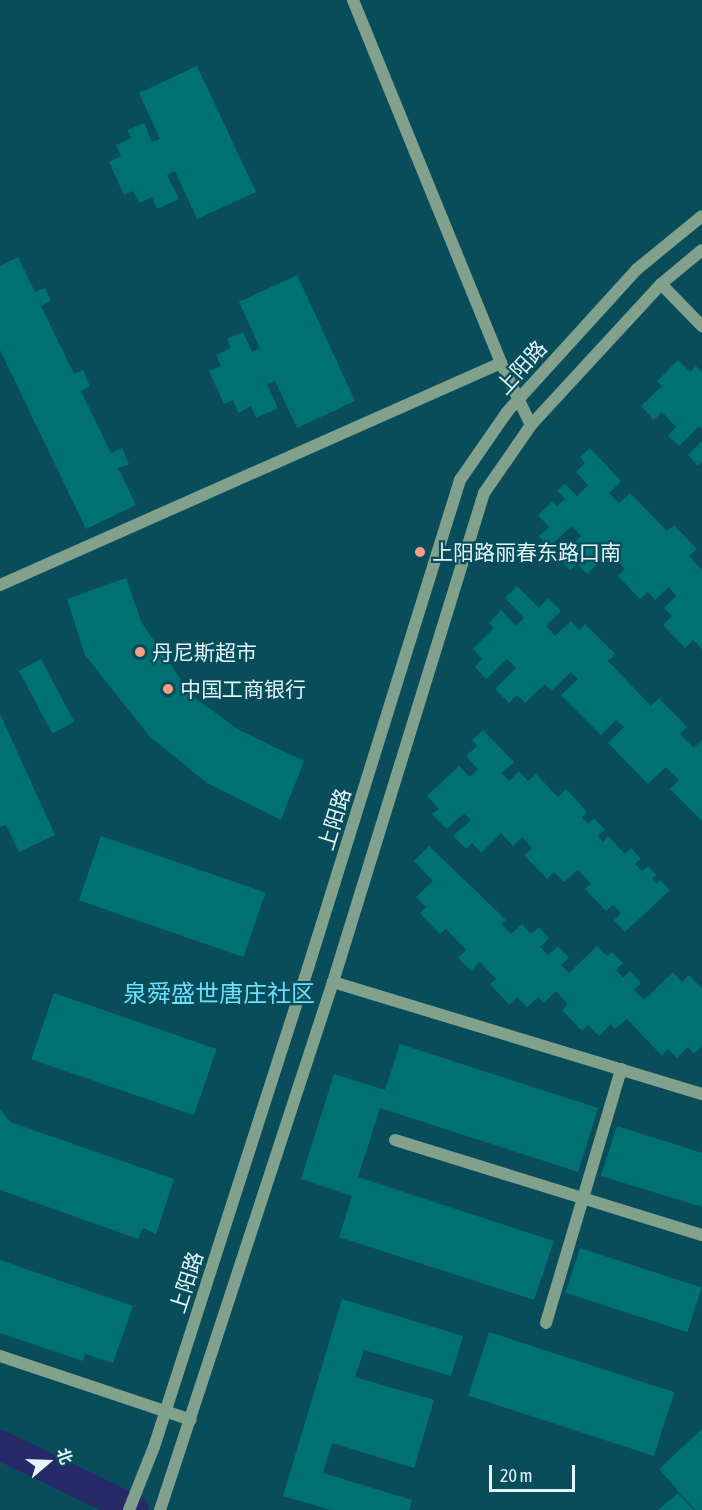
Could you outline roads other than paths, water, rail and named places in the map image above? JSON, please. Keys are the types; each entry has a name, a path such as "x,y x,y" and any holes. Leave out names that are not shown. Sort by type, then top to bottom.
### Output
{"street":[{"path":"353,0 501,363 531,425"},
{"name":"上阳路","path":"129,1510 154,1447 308,968 459,480 518,399 636,270 702,216"},
{"path":"160,1510 178,1461 333,982 484,493 531,425 661,284 702,250"},
{"path":"661,284 702,326"},
{"path":"0,585 501,363"},
{"path":"333,982 702,1094"},
{"path":"546,1323 621,1069"},
{"path":"395,1140 702,1236"},
{"path":"0,1356 191,1420"}],"waterway":[{"path":"0,1445 134,1510"}],"place":[{"name":"上阳路丽春东路口南","path":"420,552"},
{"name":"丹尼斯超市","path":"140,652"},
{"name":"中国工商银行","path":"168,689"}],"district":[{"name":"泉舜盛世唐庄社区","path":"219,994"}]}
